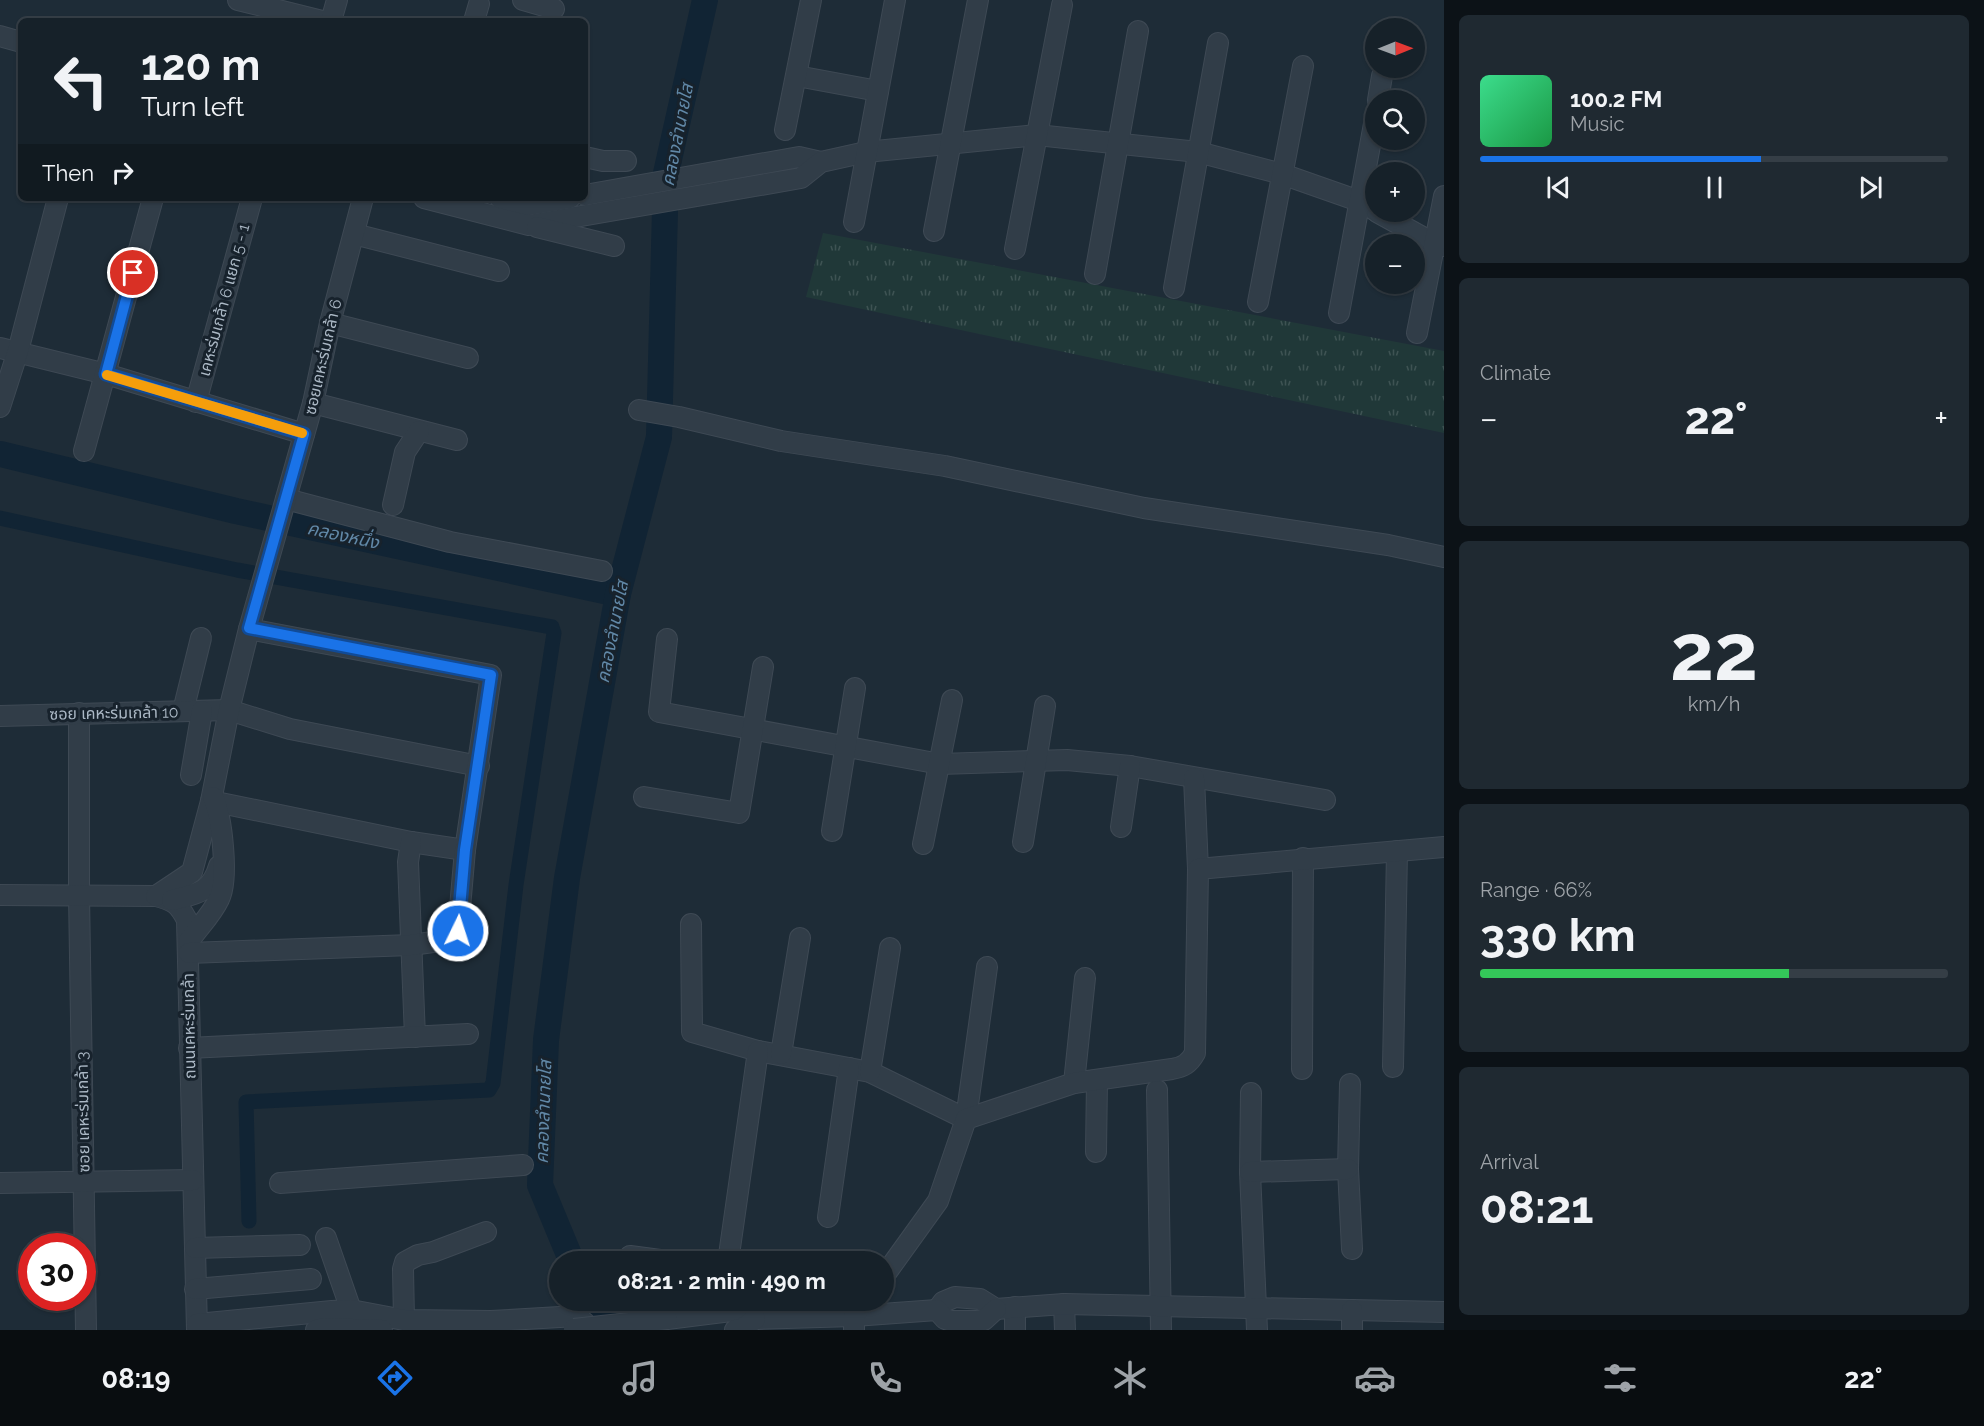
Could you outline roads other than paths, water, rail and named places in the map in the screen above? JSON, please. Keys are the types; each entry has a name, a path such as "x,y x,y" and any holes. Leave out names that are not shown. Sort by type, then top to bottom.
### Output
{"street":[{"path":"332,18 337,0"},
{"path":"523,0 554,9"},
{"path":"785,130 811,0"},
{"path":"854,222 895,0"},
{"path":"934,231 978,0"},
{"path":"246,1 311,18"},
{"path":"1015,249 1062,5"},
{"path":"1095,274 1138,31"},
{"path":"1174,288 1218,43"},
{"path":"1258,302 1303,66"},
{"path":"797,76 878,91"},
{"path":"588,195 623,198 685,177 799,157 821,162 866,152 1037,135 1198,152 1282,174 1365,206"},
{"path":"588,158 603,162 626,161"},
{"path":"512,201 529,205 623,198 688,197 801,178 821,162"},
{"path":"1417,333 1440,245 1444,196"},
{"path":"0,407 9,350 57,201"},
{"path":"84,451 152,201"},
{"name":"เคหะร่มเกล้า 6 แยก 5 - 1","path":"196,402 251,201"},
{"name":"ซอยเคหะร่มเกล้า 6","path":"164,898 192,872 213,799 229,711 249,628 313,403 330,323 362,201"},
{"path":"436,201 614,246"},
{"path":"529,225 558,204"},
{"path":"1339,313 1367,222"},
{"path":"1397,222 1440,245"},
{"path":"354,234 499,272"},
{"path":"330,323 468,358"},
{"path":"9,350 106,374 304,434"},
{"path":"313,403 457,440"},
{"path":"639,410 781,441 945,466 1144,508 1388,545 1444,557"},
{"path":"393,505 405,452 419,431"},
{"path":"284,504 450,542 602,572"},
{"path":"189,947 411,945 451,940 457,937 465,850 491,675 249,628"},
{"path":"191,776 192,711 201,638"},
{"path":"667,639 659,712 939,764 1035,763 1067,760 1130,766 1325,800"},
{"path":"644,797 739,813 764,667"},
{"path":"832,831 855,688"},
{"path":"923,844 952,700"},
{"path":"1023,842 1045,706"},
{"name":"ซอย เคหะร่มเกล้า 10","path":"0,716 229,711 290,729 479,766"},
{"name":"ซอย เคหะร่มเกล้า 3","path":"79,713 79,895 86,1330"},
{"path":"1121,827 1130,766"},
{"path":"691,924 692,1032 758,1051 870,1072 966,1119 1074,1083 1182,1067 1190,1062 1195,1053 1198,869 1194,777"},
{"path":"213,799 411,842 465,850"},
{"name":"ซอยเคหะร่มเกล้า 6","path":"189,947 220,897 224,849 213,799"},
{"path":"411,842 408,862 415,1036"},
{"path":"1198,869 1444,847"},
{"name":"ซอยเคหะร่มเกล้า 6","path":"164,898 195,894 211,885 216,878 224,849"},
{"path":"1393,1067 1397,851"},
{"path":"1302,858 1302,1069"},
{"path":"0,895 164,898"},
{"name":"ถนนเคหะร่มเกล้า","path":"164,898 181,908 187,920 197,1327"},
{"path":"781,1054 800,939"},
{"path":"870,1072 890,948"},
{"path":"894,1262 938,1201 966,1119 987,967"},
{"path":"1074,1083 1085,978"},
{"path":"189,1048 468,1034"},
{"path":"730,1251 758,1051"},
{"path":"828,1217 849,1068"},
{"path":"1096,1152 1097,1080"},
{"path":"1350,1084 1348,1169 1352,1249"},
{"path":"1157,1090 1161,1330"},
{"path":"1251,1093 1250,1172 1257,1330"},
{"path":"280,1183 523,1165"},
{"path":"1250,1172 1348,1169"},
{"path":"0,1183 193,1180"},
{"path":"404,1320 403,1269 405,1262 418,1255 433,1252 486,1232"},
{"path":"326,1238 351,1310"},
{"path":"195,1248 300,1245"},
{"path":"195,1288 311,1279"},
{"path":"551,1330 581,1330 739,1311 755,1319 858,1316 937,1310 943,1302 955,1297 980,1299 1005,1308 1064,1304 1257,1308 1352,1320 1444,1312 1444,1326"},
{"path":"1064,1304 1065,1330"},
{"path":"1005,1308 1015,1330"},
{"path":"197,1327 351,1310 404,1320 491,1321 577,1316 585,1323 581,1330"},
{"path":"735,1330 742,1329 755,1319"},
{"path":"316,1330 324,1328 382,1330"}],"waterway":[{"name":"คลองลำนายโส","path":"567,1251 540,1185 546,1040 567,878 618,594 659,437 666,173 705,0"},
{"name":"คลองหนึ่ง","path":"0,454 236,511 618,594"},
{"path":"0,518 237,570 552,627 554,633 516,885 493,1083 489,1090 246,1102 249,1221"},
{"name":"คลองลำนายโส","path":"599,1311 611,1330"}]}
